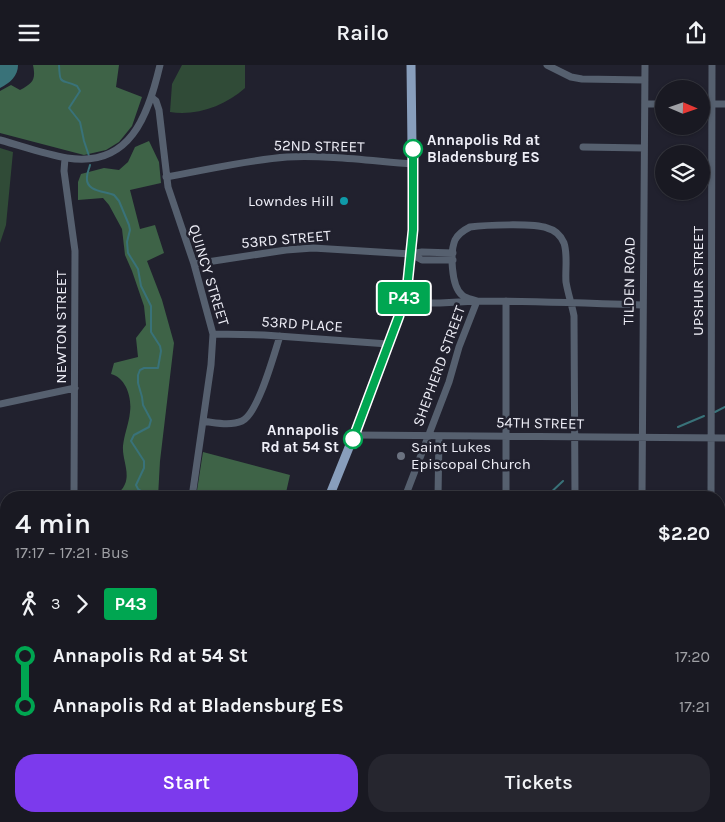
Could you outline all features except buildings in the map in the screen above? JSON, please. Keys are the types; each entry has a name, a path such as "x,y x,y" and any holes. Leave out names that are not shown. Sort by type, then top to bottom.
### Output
{"main road":[{"path":"331,491 354,435 407,289 413,230 411,65"}],"street":[{"path":"0,140 65,158 97,158 112,153 131,138 138,126 151,97 160,65"},
{"path":"548,65 571,77 582,79 645,80"},
{"name":"TILDEN ROAD","path":"642,491 645,65"},
{"name":"UPSHUR STREET","path":"711,491 712,65"},
{"name":"QUINCY STREET","path":"151,97 156,101 159,110 166,177 171,199 194,264 213,334 211,365 193,491"},
{"path":"645,104 655,104"},
{"path":"712,104 725,104"},
{"path":"583,147 644,148"},
{"name":"52ND STREET","path":"166,177 266,159 289,157 360,160 413,165"},
{"name":"NEWTON STREET","path":"65,158 64,171 75,251 74,491"},
{"path":"477,301 464,297 458,290 454,279 453,256 456,240 464,230 470,227 536,226 552,230 559,235 564,243 566,282 571,302 574,331 575,491"},
{"name":"53RD STREET","path":"194,264 286,250 313,248 411,254 422,252 453,256"},
{"name":"SHEPHERD STREET","path":"407,491 477,301"},
{"path":"403,303 506,301 642,305"},
{"path":"506,301 506,491"},
{"name":"53RD PLACE","path":"213,334 280,336 388,344"},
{"path":"203,421 234,423 249,417 256,404 280,336"},
{"path":"0,404 75,388"},
{"name":"54TH STREET","path":"354,435 725,438"},
{"path":"438,491 439,435"}],"shaded area":[{"path":"0,65 18,65 17,73 13,79 0,88"},
{"path":"33,65 119,65 116,87 142,97 132,126 119,142 106,150 84,155 0,133 0,91 11,85 20,90 28,85 34,78"},
{"path":"182,65 245,65 245,88 220,105 200,111 170,112 172,84"},
{"path":"149,141 159,162 161,183 130,190 140,229 155,225 164,253 147,261 162,300 174,343 160,461 158,491 120,491 126,479 123,446 130,400 124,384 111,374 114,363 138,357 136,338 146,325 144,306 125,255 122,229 109,205 103,198 78,200 78,182 81,174 104,168 119,170 128,162 135,147"},
{"path":"0,148 13,152 6,225 0,243"},
{"path":"203,452 290,475 286,491 197,491"}],"waterway":[{"path":"59,65 62,81 77,86 80,91 69,108 80,122 89,156"},
{"path":"90,165 87,177 89,186 114,195 119,201 129,225 128,253 138,269 141,286 151,306 151,332 161,351 158,368 144,368 140,370 138,375 143,405 151,420 149,427 134,435 131,441 144,461 144,468 136,485 141,491"},
{"path":"715,412 725,407"},
{"path":"678,427 704,416"},
{"path":"552,491 563,481"}],"bus line":[{"name":"P43","path":"353,439 399,316 407,289 414,208 413,149"}],"place":[{"name":"Annapolis Rd at Bladensburg ES","path":"413,149"},
{"name":"Lowndes Hill","path":"344,201"},
{"name":"Annapolis Rd at 54 St","path":"353,439"},
{"name":"Saint Lukes Episcopal Church","path":"401,456"}]}
